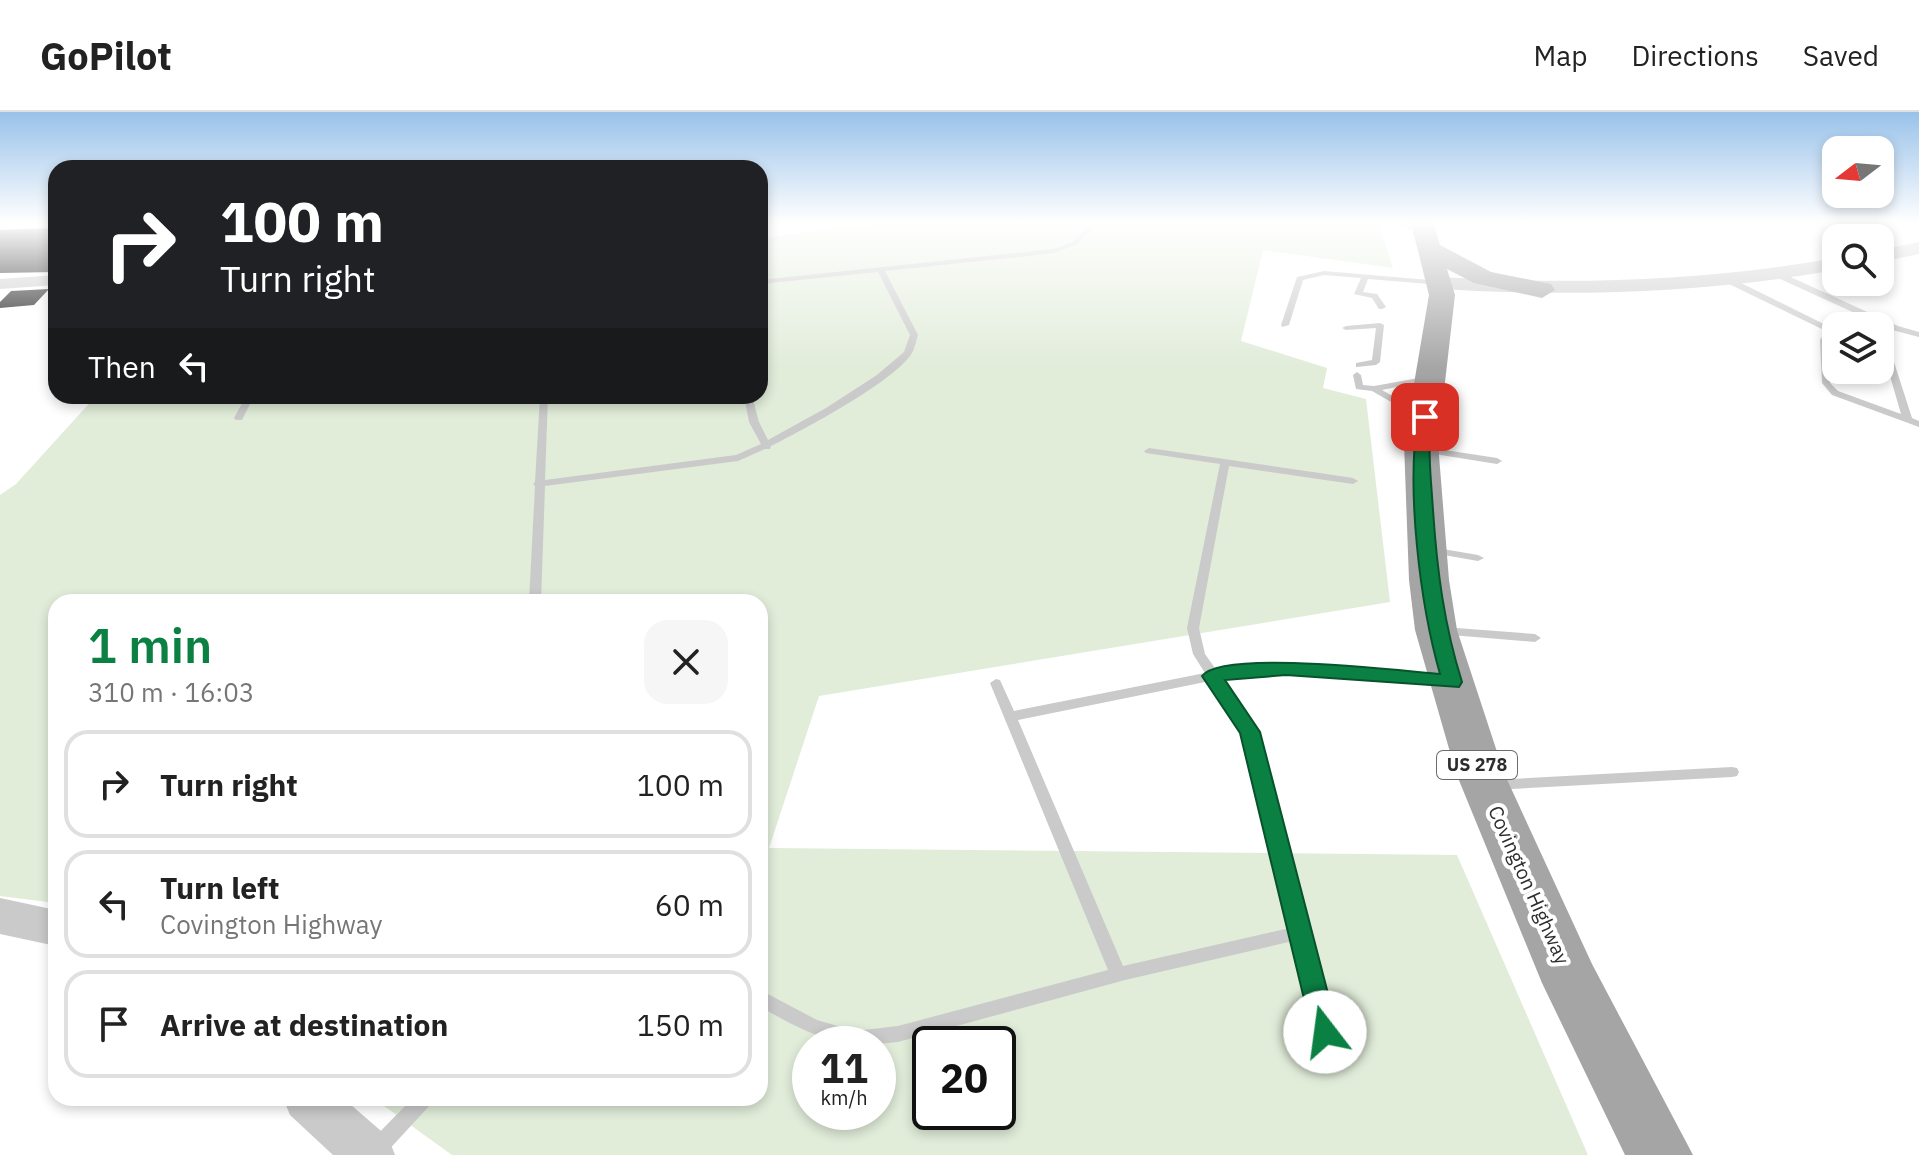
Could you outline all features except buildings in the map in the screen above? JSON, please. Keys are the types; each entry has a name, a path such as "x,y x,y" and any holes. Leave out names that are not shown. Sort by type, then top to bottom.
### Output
{"main road":[{"name":"Covington Highway","path":"1429,272 1425,415 1427,550 1436,630 1485,786 1571,983 1660,1155"},
{"path":"1467,272 1542,290"}],"street":[{"path":"1493,272 1542,290 1609,291 1732,282 1801,272"},
{"path":"0,284 48,281"},
{"path":"0,916 48,926"},
{"path":"316,1106 370,1155"}],"lane":[{"path":"768,281 864,272"},
{"path":"538,484 738,458 767,447 907,355 914,335 882,272"},
{"path":"1285,325 1300,279 1324,273 1366,276 1376,272"},
{"path":"1366,276 1358,294 1374,296 1382,307"},
{"path":"1781,276 1895,328 1919,335"},
{"path":"1732,282 1822,327"},
{"path":"1298,286 1310,288"},
{"path":"1346,328 1380,325 1376,362 1358,370 1359,387 1374,389 1425,415 1497,461"},
{"path":"1894,371 1914,422"},
{"path":"1827,384 1835,393 1914,422"},
{"path":"1374,389 1425,415"},
{"path":"239,418 246,404"},
{"path":"535,594 543,404"},
{"path":"750,404 754,422 767,447"},
{"path":"1149,451 1353,481"},
{"path":"1225,462 1193,628 1199,654 1250,732 1325,1032"},
{"path":"1427,550 1478,558"},
{"path":"1436,630 1535,638"},
{"path":"1010,717 1253,668 1452,682"},
{"path":"996,683 1118,975"},
{"path":"1485,786 1732,772"},
{"path":"768,1002 813,1027 855,1039 898,1034 1118,975 1299,933"},
{"path":"370,1155 417,1106"}],"green space":[{"path":"768,272 1258,272 1241,341 1327,368 1323,388 1366,399 1390,602 819,696 769,848 1457,855 1588,1155 452,1155 384,1106 768,1106 768,594 48,594 48,902 0,896 0,495 16,484 89,404 768,404"}],"route":[{"path":"1325,1032 1250,732 1212,676 1253,668 1452,682 1436,630 1429,580 1421,443 1425,417"}]}
